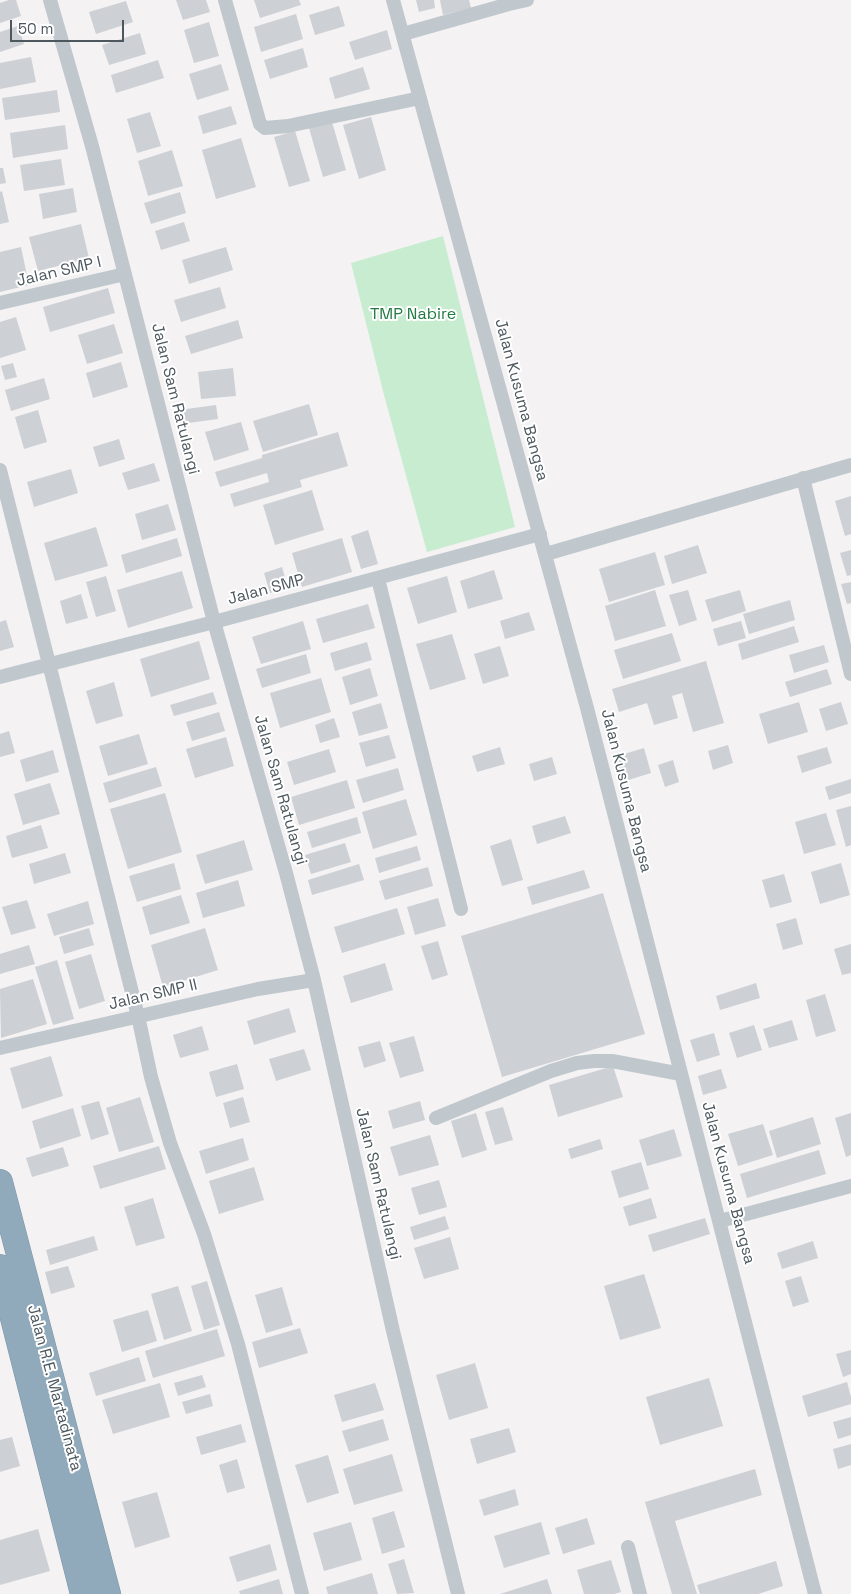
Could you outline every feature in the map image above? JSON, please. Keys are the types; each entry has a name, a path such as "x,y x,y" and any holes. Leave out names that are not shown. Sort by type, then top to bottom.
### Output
{"highway":[{"name":"Jalan R.E. Martadinata","path":"0,1182 108,1594"},
{"name":"Jalan R.E. Martadinata","path":"0,1267 83,1594"}],"street":[{"name":"Jalan Sam Ratulangi","path":"50,0 92,146 214,622 286,873 314,980 393,1331 458,1594"},
{"path":"224,0 260,124 264,128 288,126 420,98"},
{"name":"Jalan Kusuma Bangsa","path":"393,0 546,554 815,1594"},
{"path":"403,34 527,0"},
{"name":"Jalan SMP I","path":"0,303 125,274"},
{"path":"546,554 851,465"},
{"path":"0,470 138,1016 151,1077 170,1143 204,1234 238,1344 302,1594"},
{"path":"804,478 851,674"},
{"name":"Jalan SMP","path":"0,678 378,579 540,534"},
{"path":"378,579 461,909"},
{"name":"Jalan SMP II","path":"0,1048 258,989 314,980"},
{"path":"436,1118 551,1071 577,1063 612,1061 681,1074"},
{"path":"720,1221 851,1186"},
{"path":"628,1547 640,1594"}],"green space":[{"name":"TMP Nabire","path":"443,236 515,527 427,552 384,395 351,263"}],"building":[{"path":"16,0 21,16 0,23 0,3"},
{"path":"176,0 206,0 210,12 183,20"},
{"path":"254,0 299,0 301,5 260,18"},
{"path":"416,0 434,0 435,8 419,12"},
{"path":"440,0 469,0 471,8 443,15"},
{"path":"126,1 133,22 96,34 89,12"},
{"path":"339,6 345,26 315,35 309,15"},
{"path":"296,14 303,39 261,52 254,27"},
{"path":"209,22 219,56 194,63 184,30"},
{"path":"18,26 24,44 0,52 0,32"},
{"path":"387,30 392,49 355,60 349,42"},
{"path":"140,33 146,54 109,65 102,45"},
{"path":"303,48 308,67 270,79 264,60"},
{"path":"31,57 36,82 0,89 0,63"},
{"path":"158,60 164,78 116,93 111,75"},
{"path":"221,64 229,90 197,100 189,74"},
{"path":"363,67 370,89 335,99 329,78"},
{"path":"57,90 60,112 5,120 2,98"},
{"path":"231,106 237,124 203,134 198,116"},
{"path":"150,112 161,146 137,153 127,119"},
{"path":"371,117 386,170 359,179 343,125"},
{"path":"332,122 346,170 323,177 309,128"},
{"path":"65,125 68,149 13,158 10,133"},
{"path":"295,131 310,181 289,187 274,137"},
{"path":"241,138 256,187 216,199 202,150"},
{"path":"172,150 183,186 148,196 138,161"},
{"path":"61,159 65,185 24,191 20,165"},
{"path":"0,168 3,168 6,183 0,184"},
{"path":"73,188 77,212 43,219 39,194"},
{"path":"2,191 9,222 0,224 0,192"},
{"path":"180,192 186,213 151,224 144,203"},
{"path":"184,222 190,241 161,250 155,231"},
{"path":"81,224 89,258 38,271 29,237"},
{"path":"21,247 29,285 0,292 0,252"},
{"path":"226,247 233,270 189,284 182,260"},
{"path":"220,287 226,308 181,322 174,300"},
{"path":"108,288 115,313 50,332 43,307"},
{"path":"16,317 26,350 0,358 0,322"},
{"path":"238,320 243,338 191,354 185,336"},
{"path":"114,324 123,353 87,364 78,335"},
{"path":"121,362 128,387 93,398 86,373"},
{"path":"13,363 17,377 5,380 1,366"},
{"path":"233,368 236,396 201,399 198,372"},
{"path":"44,378 50,399 11,411 5,390"},
{"path":"309,404 318,435 263,452 253,421"},
{"path":"216,405 218,419 181,424 179,410"},
{"path":"38,410 47,442 24,449 15,417"},
{"path":"241,422 249,450 214,461 205,432"},
{"path":"338,432 348,466 300,480 302,487 234,507 230,494 269,482 267,473 220,487 215,472 262,458 262,455"},
{"path":"119,439 125,459 99,467 93,447"},
{"path":"154,463 160,481 128,490 122,473"},
{"path":"71,469 78,493 34,507 27,482"},
{"path":"312,490 324,530 275,545 263,505"},
{"path":"851,496 851,534 845,536 835,501"},
{"path":"168,504 176,530 142,540 135,514"},
{"path":"96,527 108,566 55,581 44,543"},
{"path":"368,530 378,564 361,569 351,536"},
{"path":"177,538 182,556 126,573 121,555"},
{"path":"342,538 352,572 302,587 292,553"},
{"path":"698,545 707,573 672,584 664,556"},
{"path":"851,550 851,575 847,576 840,553"},
{"path":"655,552 665,585 609,602 599,569"},
{"path":"282,567 288,588 270,593 264,573"},
{"path":"494,570 503,599 468,609 460,581"},
{"path":"182,571 193,608 128,628 117,590"},
{"path":"106,576 116,611 96,617 86,582"},
{"path":"447,576 457,612 418,624 407,588"},
{"path":"851,582 851,603 847,604 841,584"},
{"path":"655,590 666,626 615,641 605,606"},
{"path":"688,590 697,620 679,626 669,595"},
{"path":"740,590 746,611 712,622 705,600"},
{"path":"81,594 88,618 66,624 60,601"},
{"path":"790,600 795,620 749,634 743,614"},
{"path":"368,604 375,628 323,643 316,619"},
{"path":"529,612 535,630 505,639 500,621"},
{"path":"6,620 14,647 0,651 0,622"},
{"path":"303,621 311,649 261,664 252,637"},
{"path":"741,621 746,638 718,646 713,629"},
{"path":"794,626 799,642 742,660 738,644"},
{"path":"672,633 681,661 623,679 614,650"},
{"path":"452,634 466,679 430,690 416,644"},
{"path":"199,641 210,679 151,697 140,659"},
{"path":"367,642 372,660 335,671 330,653"},
{"path":"824,645 829,662 794,673 789,655"},
{"path":"500,646 509,676 483,684 474,654"},
{"path":"306,654 311,673 262,688 256,669"},
{"path":"706,661 724,723 693,732 682,693 672,696 678,718 654,725 647,703 619,712 612,689"},
{"path":"370,668 378,696 350,705 342,677"},
{"path":"827,669 832,684 790,697 785,682"},
{"path":"321,678 331,712 280,728 270,693"},
{"path":"114,682 123,716 96,724 86,691"},
{"path":"213,692 217,704 174,716 170,705"},
{"path":"799,702 808,732 768,744 759,714"},
{"path":"841,702 848,724 826,731 819,709"},
{"path":"381,703 388,728 359,736 352,712"},
{"path":"219,712 225,731 192,741 186,722"},
{"path":"334,718 340,737 320,743 315,725"},
{"path":"9,731 15,753 0,757 0,734"},
{"path":"139,734 148,764 108,776 99,746"},
{"path":"389,735 396,758 366,767 359,743"},
{"path":"226,737 234,766 195,778 186,749"},
{"path":"728,745 733,763 713,770 708,751"},
{"path":"500,747 505,764 477,772 472,756"},
{"path":"827,747 832,763 802,773 797,756"},
{"path":"644,748 651,773 622,782 614,757"},
{"path":"329,749 336,772 294,785 287,762"},
{"path":"53,750 59,772 26,782 20,760"},
{"path":"552,757 557,774 534,781 529,764"},
{"path":"673,760 679,782 665,787 658,765"},
{"path":"156,767 162,786 109,803 103,783"},
{"path":"398,768 404,790 363,803 356,780"},
{"path":"851,779 851,793 829,800 825,787"},
{"path":"347,780 355,808 299,825 291,797"},
{"path":"50,783 60,814 23,825 14,794"},
{"path":"165,793 182,852 128,869 110,809"},
{"path":"406,799 417,835 373,849 362,812"},
{"path":"851,806 851,845 846,847 836,810"},
{"path":"826,813 836,845 804,854 795,822"},
{"path":"565,816 571,833 537,844 532,826"},
{"path":"357,817 361,833 312,848 307,832"},
{"path":"41,825 48,848 12,858 6,836"},
{"path":"511,839 523,880 502,886 490,846"},
{"path":"244,840 253,870 205,884 196,855"},
{"path":"345,843 351,862 311,874 305,855"},
{"path":"417,846 421,860 379,873 375,858"},
{"path":"65,853 71,873 34,884 29,864"},
{"path":"174,863 181,889 137,902 129,876"},
{"path":"841,863 850,895 820,904 811,872"},
{"path":"359,864 364,880 312,895 308,880"},
{"path":"428,867 433,886 385,900 379,881"},
{"path":"584,870 590,888 532,905 527,887"},
{"path":"784,874 792,902 770,908 762,880"},
{"path":"238,880 245,906 203,918 196,893"},
{"path":"603,893 645,1034 502,1077 461,936"},
{"path":"181,895 190,923 150,935 142,907"},
{"path":"438,898 446,926 415,935 407,907"},
{"path":"27,900 36,928 11,935 2,907"},
{"path":"88,901 94,924 54,936 47,914"},
{"path":"397,908 405,934 342,953 334,927"},
{"path":"796,918 803,944 783,950 776,924"},
{"path":"89,928 94,945 64,954 59,937"},
{"path":"205,928 218,970 163,987 151,945"},
{"path":"438,941 448,975 432,980 421,946"},
{"path":"851,944 851,973 842,975 834,949"},
{"path":"29,945 35,964 0,974 0,954"},
{"path":"91,954 105,1001 79,1009 65,962"},
{"path":"57,960 74,1019 53,1025 35,967"},
{"path":"385,963 393,990 351,1003 343,976"},
{"path":"33,979 47,1024 1,1038 0,989"},
{"path":"756,983 760,998 720,1010 716,996"},
{"path":"825,994 836,1031 816,1037 806,1000"},
{"path":"289,1008 296,1032 254,1045 247,1021"},
{"path":"792,1020 798,1040 769,1048 763,1029"},
{"path":"754,1025 762,1050 737,1058 729,1033"},
{"path":"202,1026 209,1050 180,1058 173,1035"},
{"path":"714,1033 720,1055 697,1062 690,1040"},
{"path":"414,1036 424,1071 400,1078 389,1043"},
{"path":"380,1041 386,1061 364,1068 358,1047"},
{"path":"304,1049 311,1070 276,1081 269,1059"},
{"path":"51,1056 63,1096 22,1109 10,1068"},
{"path":"237,1064 244,1089 216,1097 209,1072"},
{"path":"613,1066 623,1097 558,1117 549,1085"},
{"path":"721,1069 727,1088 703,1095 698,1076"},
{"path":"140,1097 154,1142 119,1152 106,1108"},
{"path":"243,1097 250,1122 230,1128 223,1103"},
{"path":"99,1101 109,1134 91,1140 81,1106"},
{"path":"420,1101 425,1120 393,1129 388,1111"},
{"path":"503,1107 513,1140 495,1145 485,1112"},
{"path":"73,1108 81,1136 40,1149 32,1121"},
{"path":"476,1113 487,1150 462,1158 451,1121"},
{"path":"851,1113 851,1155 846,1157 835,1118"},
{"path":"813,1117 821,1144 777,1158 769,1131"},
{"path":"763,1124 773,1155 738,1166 728,1134"},
{"path":"674,1129 682,1156 647,1166 639,1140"},
{"path":"430,1135 439,1165 399,1176 390,1147"},
{"path":"243,1138 249,1160 206,1174 199,1151"},
{"path":"600,1139 603,1149 571,1159 568,1149"},
{"path":"159,1146 166,1169 100,1189 93,1166"},
{"path":"63,1147 69,1166 32,1177 26,1158"},
{"path":"819,1150 826,1174 747,1198 740,1174"},
{"path":"641,1162 649,1189 619,1198 611,1171"},
{"path":"254,1167 264,1200 219,1214 209,1181"},
{"path":"439,1180 447,1207 419,1215 411,1188"},
{"path":"153,1198 165,1238 136,1246 124,1207"},
{"path":"651,1198 657,1218 629,1226 623,1207"},
{"path":"445,1216 449,1229 414,1240 410,1227"},
{"path":"705,1218 710,1234 653,1252 648,1235"},
{"path":"94,1236 98,1250 50,1265 46,1250"},
{"path":"450,1237 459,1269 424,1279 414,1248"},
{"path":"813,1241 818,1258 782,1269 777,1253"},
{"path":"68,1266 75,1287 51,1294 45,1272"},
{"path":"644,1274 661,1328 620,1340 604,1286"},
{"path":"801,1276 809,1302 793,1307 785,1281"},
{"path":"207,1281 220,1325 204,1330 191,1286"},
{"path":"178,1286 192,1331 164,1340 151,1294"},
{"path":"282,1287 293,1325 266,1333 255,1295"},
{"path":"148,1310 157,1341 122,1352 113,1320"},
{"path":"300,1328 308,1353 259,1368 252,1342"},
{"path":"217,1329 225,1356 153,1378 145,1351"},
{"path":"851,1350 851,1374 843,1377 836,1354"},
{"path":"139,1357 146,1381 96,1396 89,1373"},
{"path":"475,1363 488,1408 449,1420 436,1375"},
{"path":"202,1375 206,1387 178,1396 174,1383"},
{"path":"709,1378 723,1426 660,1445 646,1397"},
{"path":"847,1382 851,1404 808,1417 802,1396"},
{"path":"160,1383 170,1417 113,1434 102,1400"},
{"path":"375,1383 384,1410 342,1422 334,1395"},
{"path":"210,1394 213,1406 186,1414 182,1402"},
{"path":"851,1417 851,1435 838,1439 833,1422"},
{"path":"383,1419 389,1440 349,1452 342,1431"},
{"path":"241,1424 246,1442 201,1455 196,1437"},
{"path":"509,1428 516,1452 477,1464 470,1439"},
{"path":"12,1437 20,1466 0,1472 0,1440"},
{"path":"851,1444 851,1465 838,1469 833,1449"},
{"path":"392,1454 403,1491 354,1505 343,1469"},
{"path":"328,1455 339,1493 307,1503 295,1465"},
{"path":"237,1459 245,1488 227,1493 219,1465"},
{"path":"755,1469 762,1495 675,1521 697,1594 672,1594 645,1502"},
{"path":"515,1489 519,1505 484,1516 479,1500"},
{"path":"157,1492 170,1537 135,1548 122,1502"},
{"path":"394,1511 405,1547 382,1554 372,1518"},
{"path":"587,1518 595,1544 563,1554 555,1528"},
{"path":"351,1522 362,1560 324,1571 313,1533"},
{"path":"541,1522 550,1554 504,1568 494,1536"},
{"path":"38,1529 50,1571 0,1585 0,1540"},
{"path":"270,1544 277,1570 237,1582 229,1557"},
{"path":"404,1559 414,1593 397,1594 388,1564"},
{"path":"611,1560 621,1592 614,1594 584,1594 577,1570"},
{"path":"776,1561 783,1586 758,1594 700,1594 697,1585"},
{"path":"372,1573 378,1594 328,1594 326,1587"},
{"path":"279,1579 283,1594 240,1594 239,1591"},
{"path":"547,1579 552,1594 500,1594"}]}
